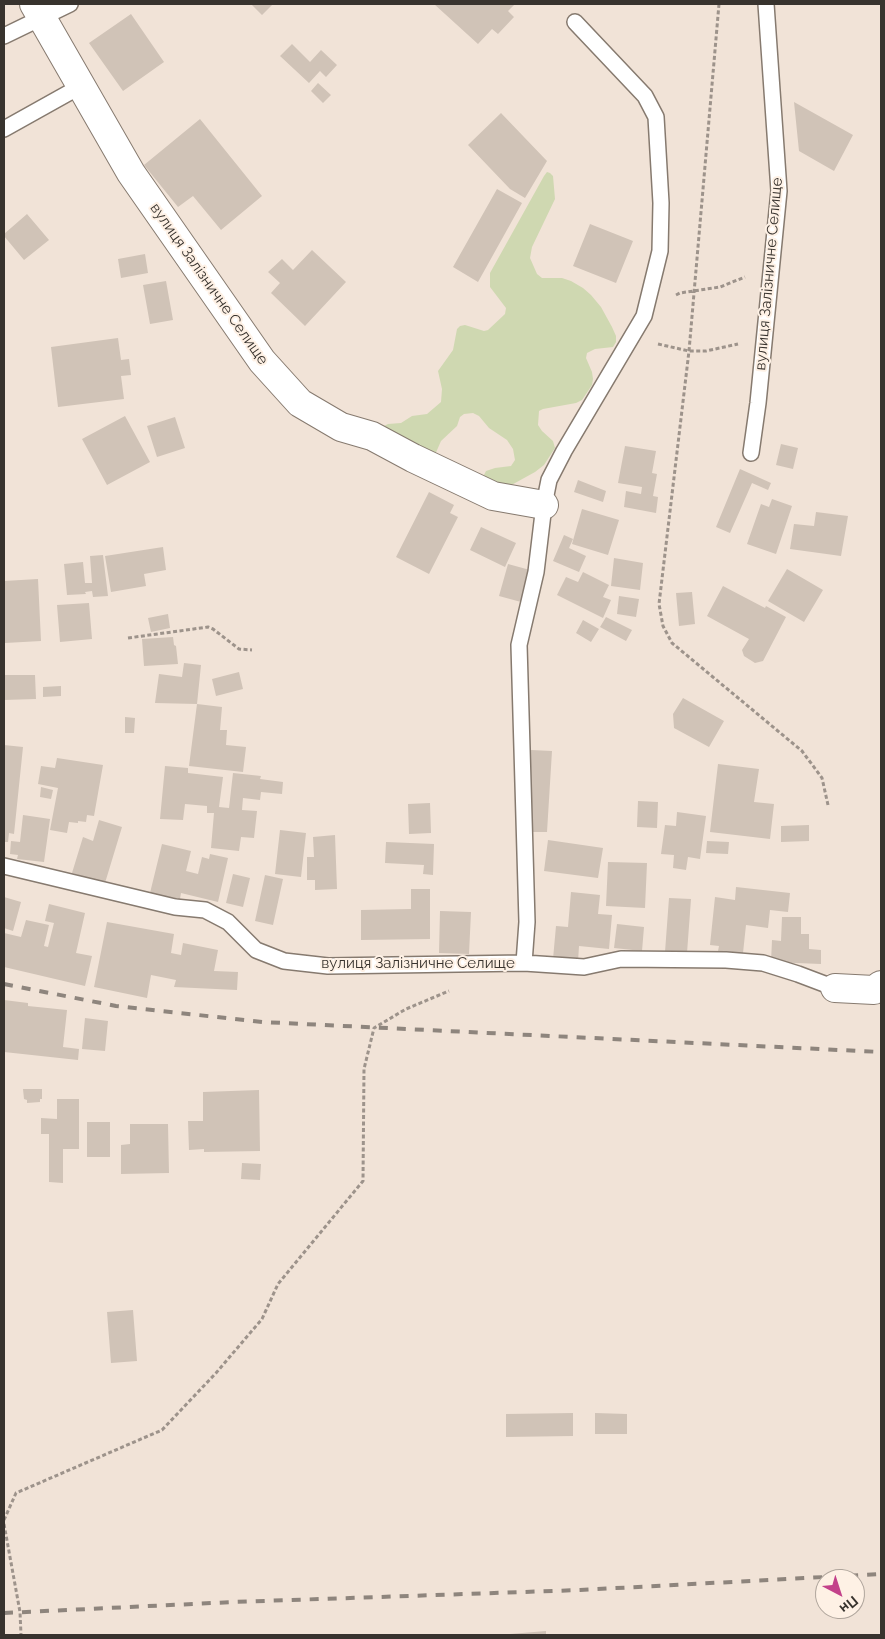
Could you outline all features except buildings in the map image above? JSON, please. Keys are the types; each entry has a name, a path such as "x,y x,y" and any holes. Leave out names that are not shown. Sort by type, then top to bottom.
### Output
{"street":[{"name":"вулиця Залізничне Селище","path":"38,11 131,173 262,362 300,403 341,427 372,436 493,496 544,505"},
{"name":"вулиця Залізничне Селище","path":"835,988 879,991"}],"lane":[{"path":"4,36 38,11 70,4"},
{"name":"вулиця Залізничне Селище","path":"751,453 758,403 779,191 766,4"},
{"name":"вулиця Залізничне Селище","path":"524,963 527,922 519,645 536,572 544,505 549,480 560,458 644,316 660,251 661,203 656,117 645,96 575,22"},
{"path":"4,130 81,86"},
{"name":"вулиця Залізничне Селище","path":"4,866 175,907 205,910 228,922 256,950 284,961 328,966 524,963 584,967 621,959 726,960 763,963 835,988"}],"path":[{"path":"719,4 689,351 659,604 663,626 672,644 802,750 822,778 828,805"},
{"path":"644,316 680,293 720,287 746,277 772,251"},
{"path":"622,354 660,344 689,351 706,351 763,341"},
{"path":"128,638 208,627 239,649 252,650"},
{"path":"4,1520 16,1493 162,1430 216,1373 262,1319 278,1284 363,1181 364,1069 374,1028 406,1009 450,990 456,985 463,963"},
{"path":"4,1524 20,1612 21,1635"}],"green space":[{"path":"547,172 553,176 555,199 532,247 530,258 537,274 542,278 562,278 571,281 591,295 601,307 612,327 616,336 616,342 613,347 595,349 587,353 586,358 593,379 592,385 582,400 539,411 538,425 553,441 555,448 544,465 506,488 486,483 484,475 486,471 495,468 511,466 515,460 513,449 507,440 489,428 479,416 473,413 464,414 460,417 457,426 441,441 434,457 383,429 388,424 401,423 412,416 427,414 441,402 442,389 438,371 453,350 457,329 460,326 465,325 484,331 488,330 505,314 506,308 490,287 490,273"}],"railway":[{"path":"4,984 116,1006 262,1022 881,1052"},
{"path":"4,1613 234,1602 580,1590 881,1574"}]}
